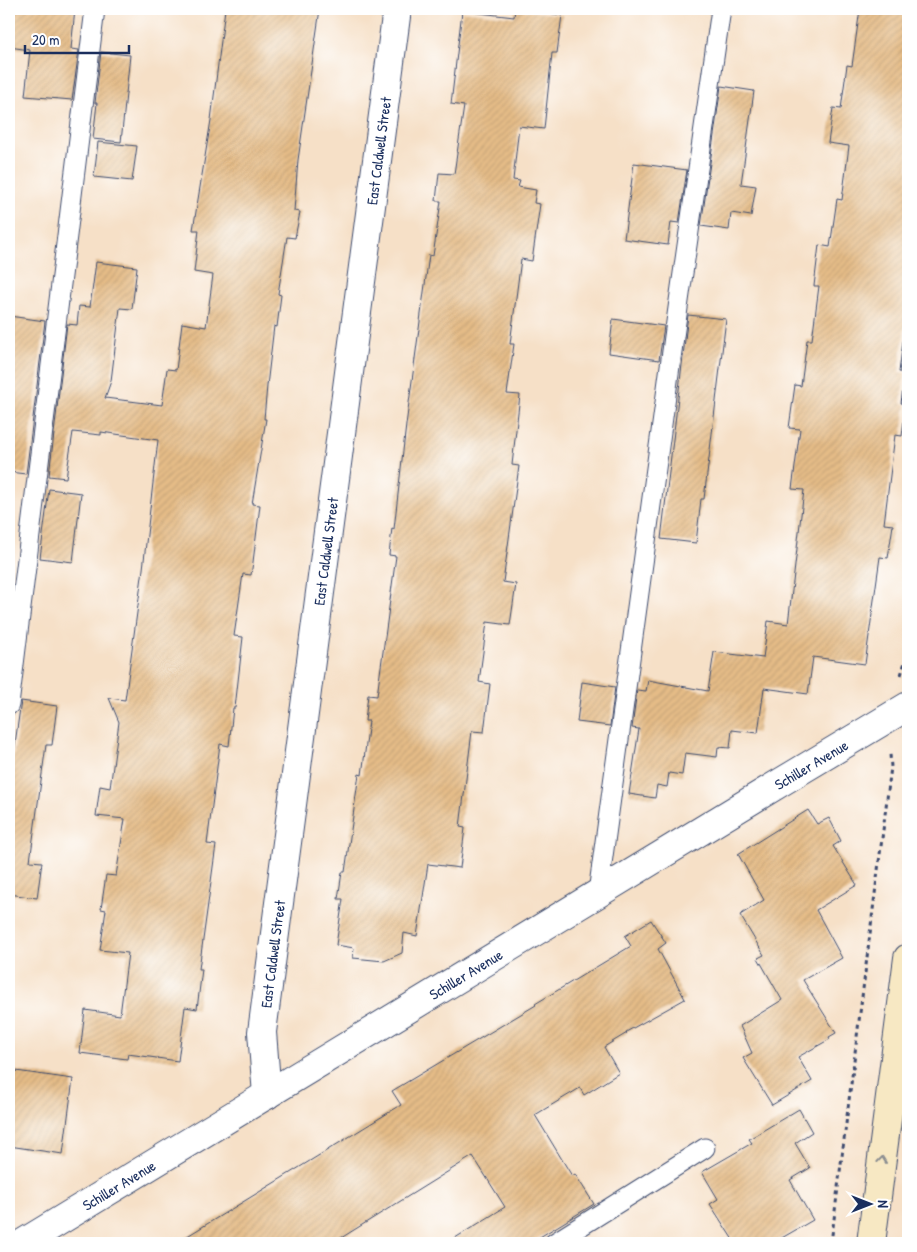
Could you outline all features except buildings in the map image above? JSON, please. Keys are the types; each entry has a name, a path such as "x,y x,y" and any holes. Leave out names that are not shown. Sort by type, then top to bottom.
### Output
{"street":[{"name":"East Caldwell Street","path":"267,1095 262,1032 397,9"},
{"name":"Schiller Avenue","path":"23,1243 898,713"},
{"path":"871,1243 908,958"}],"lane":[{"path":"9,705 95,9"},
{"path":"598,893 721,9"},
{"path":"554,1243 705,1148"}],"path":[{"path":"831,1243 898,713 908,652"}]}
